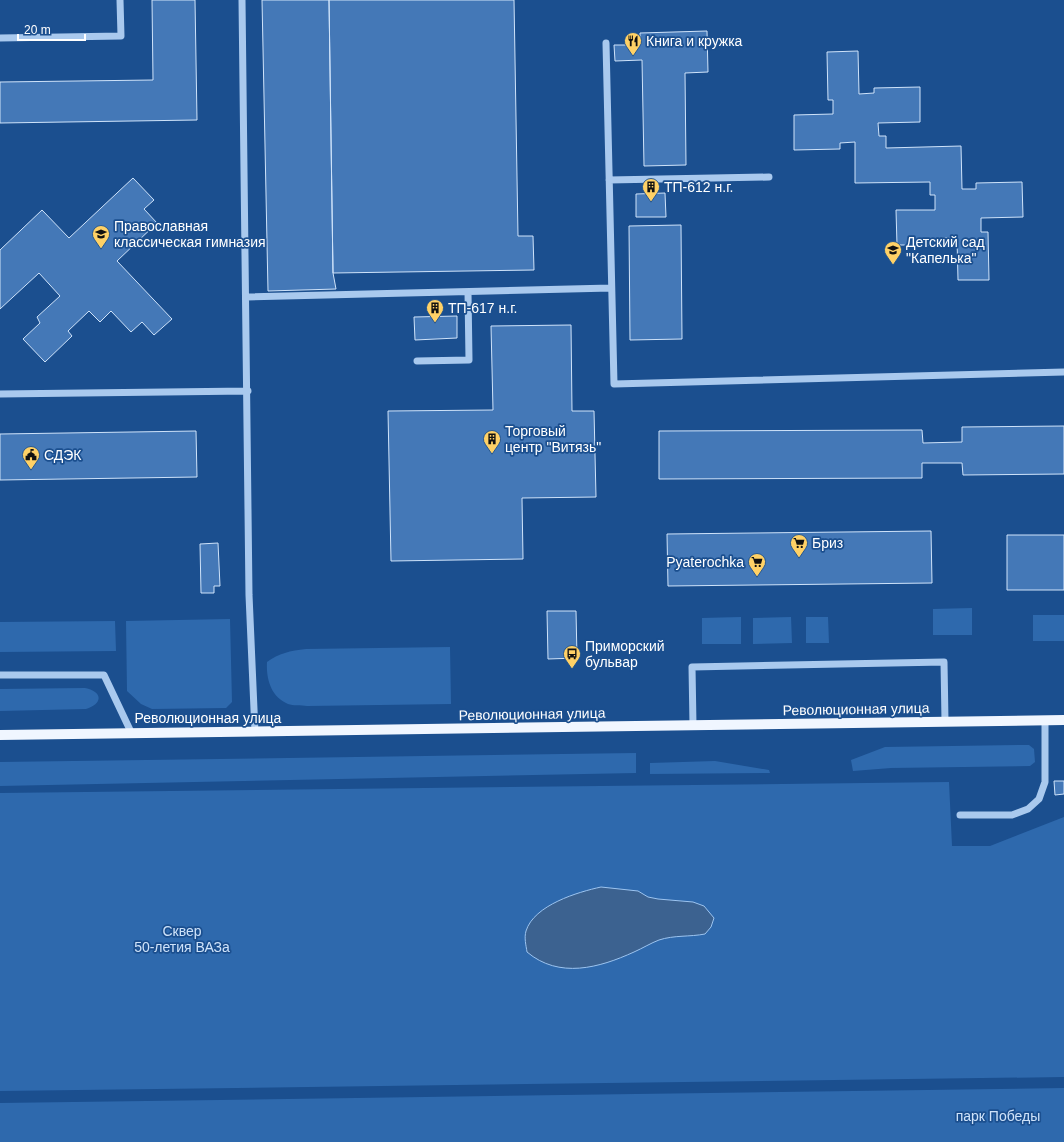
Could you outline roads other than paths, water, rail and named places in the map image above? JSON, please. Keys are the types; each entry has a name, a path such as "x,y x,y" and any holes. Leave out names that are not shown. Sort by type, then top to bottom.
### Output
{"main road":[{"name":"Революционная улица","path":"0,735 1064,720"}],"lane":[{"path":"0,38 121,36 120,0"},
{"path":"242,0 247,297 249,595 255,732"},
{"path":"606,43 614,384 1064,372"},
{"path":"609,180 769,177"},
{"path":"247,297 611,288"},
{"path":"417,361 469,360 468,292"},
{"path":"0,394 248,391"},
{"path":"693,725 692,667 944,662 946,721"},
{"path":"0,675 104,674 131,732"},
{"path":"960,815 1012,815 1028,809 1039,799 1045,782 1045,720"}],"place":[{"name":"Книга и кружка","path":"633,56"},
{"name":"ТП-612 н.г.","path":"651,202"},
{"name":"Православная классическая гимназия","path":"101,249"},
{"name":"Детский сад \"Капелька\"","path":"893,265"},
{"name":"ТП-617 н.г.","path":"435,323"},
{"name":"Торговый центр \"Витязь\"","path":"492,454"},
{"name":"СДЭК","path":"31,470"},
{"name":"Бриз","path":"799,558"},
{"name":"Pyaterochka","path":"757,577"},
{"name":"Приморский бульвар","path":"572,669"}],"park label":[{"name":"Сквер 50-летия ВАЗа","path":"182,940"},
{"name":"парк Победы","path":"998,1116"}]}
